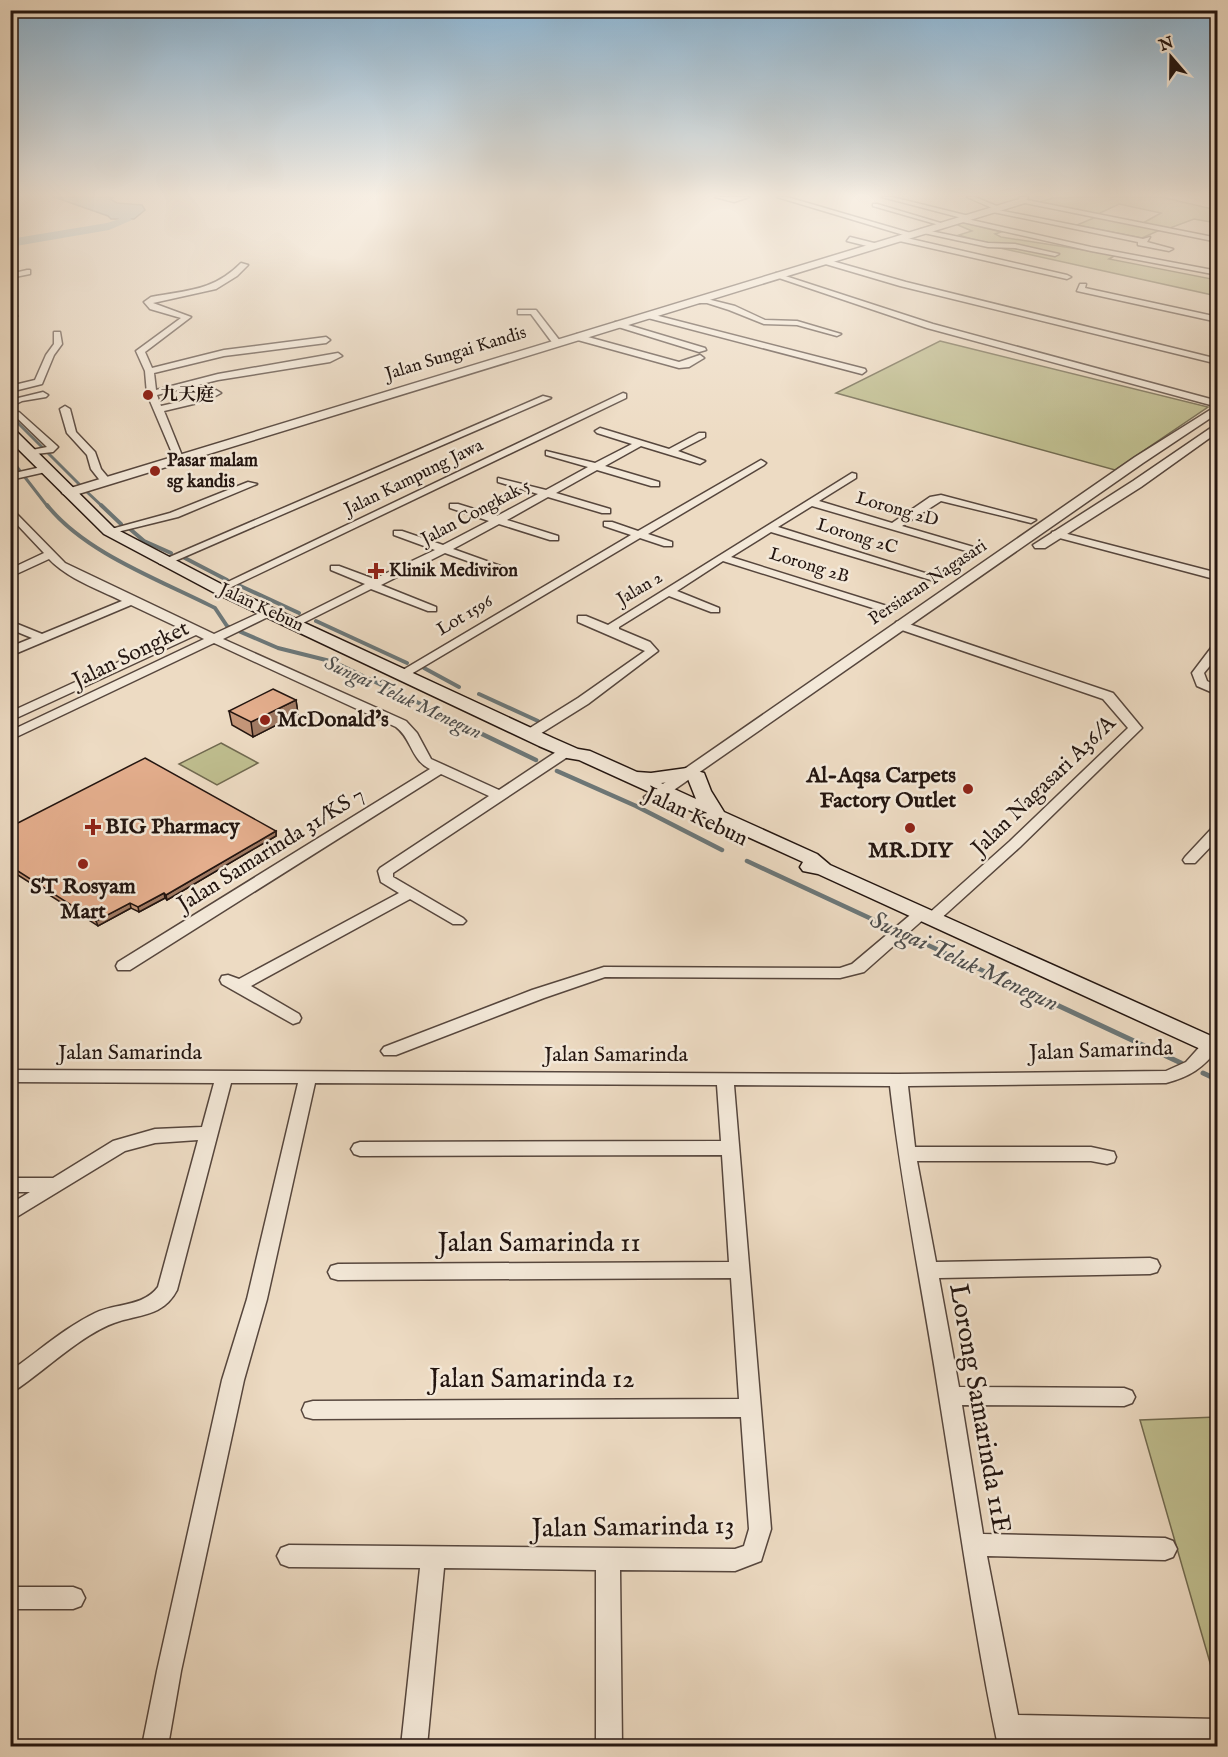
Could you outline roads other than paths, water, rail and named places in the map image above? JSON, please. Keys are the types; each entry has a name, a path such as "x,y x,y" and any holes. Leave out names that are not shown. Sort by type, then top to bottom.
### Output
{"main road":[{"name":"Jalan Kebun","path":"10,433 42,451 38,471 68,493 109,531 164,562 571,753 583,754 628,775 661,796 718,816 810,858 824,869 1214,1047"},
{"name":"Jalan Kebun","path":"571,753 576,760 661,796 801,866 824,869"},
{"path":"628,775 651,779 692,776 718,816"}],"street":[{"path":"178,458 153,394 149,371 140,351 187,317 153,307 148,302 153,299 215,288 229,279"},
{"name":"Jalan Sungai Kandis","path":"68,493 766,279"},
{"path":"791,279 930,327 1216,409"},
{"path":"886,279 1218,362"},
{"path":"1083,286 1080,289 1218,320"},
{"path":"693,301 707,301 732,308 764,322 797,323 837,334"},
{"path":"521,312 532,312 557,343"},
{"path":"647,315 862,371"},
{"path":"578,337 679,364 686,364 701,355 618,324"},
{"path":"10,389 39,382 50,355 58,344 57,334"},
{"path":"149,371 224,353 326,340"},
{"path":"153,394 218,377 338,356"},
{"path":"160,409 203,399 216,393"},
{"path":"42,451 53,448 51,443 15,416 10,405 12,401 43,395"},
{"name":"Jalan Kampung Jawa","path":"219,589 623,396"},
{"path":"164,562 546,398"},
{"path":"65,409 71,432 93,456 96,469 106,481"},
{"name":"Persiaran Nagasari","path":"692,776 900,625 1216,409"},
{"name":"Persiaran Nagasari","path":"661,796 1056,534 1137,484 1218,426"},
{"path":"600,431 700,461"},
{"path":"669,452 702,435"},
{"name":"Jalan Congkak 5","path":"293,623 443,550 640,443"},
{"path":"549,453 655,484"},
{"name":"Lot 1596","path":"402,674 761,463"},
{"path":"13,476 38,471"},
{"name":"Jalan 2","path":"530,734 620,675 652,651 646,645 612,631 614,625 852,476"},
{"path":"502,480 606,511"},
{"path":"109,531 174,515 252,484"},
{"path":"893,527 934,499 941,498 1031,520"},
{"name":"Lorong 2D","path":"811,502 973,550"},
{"path":"454,506 554,538"},
{"path":"13,517 61,565 195,631 219,637 401,724 412,731 420,755 440,769 499,795"},
{"path":"608,524 668,544"},
{"name":"Lorong 2C","path":"770,528 934,578"},
{"path":"398,534 502,570"},
{"path":"1056,534 1218,577"},
{"path":"10,574 51,554"},
{"name":"Lorong 2B","path":"724,558 883,608"},
{"path":"335,568 432,609"},
{"path":"670,592 715,610"},
{"path":"10,652 131,601"},
{"name":"Jalan Songket","path":"10,736 270,612"},
{"path":"582,619 612,631"},
{"path":"10,624 41,638"},
{"path":"900,625 915,629"},
{"name":"Jalan Nagasari A36/A","path":"915,629 1108,696 1135,728 1016,844 926,916"},
{"name":"Jalan Songket","path":"10,717 195,631"},
{"path":"1218,647 1198,673 1201,682 1218,691"},
{"path":"458,921 386,879 384,874 388,867 499,795 571,753"},
{"name":"Jalan Samarinda 31/KS 7","path":"124,966 440,769"},
{"path":"1190,860 1218,831"},
{"path":"293,1018 233,983 410,893"},
{"path":"390,1051 538,994 604,972 840,973 858,968 898,933 926,916"},
{"name":"Jalan Samarinda","path":"10,1076 224,1077 306,1085 724,1079 1166,1077 1186,1072 1214,1047"},
{"path":"10,1383 102,1319 148,1308 162,1298 167,1290 224,1077"},
{"name":"Jalan Samarinda 13","path":"289,1556 735,1560 753,1553 760,1529 724,1079"},
{"name":"Lorong Samarinda 11E","path":"898,1080 907,1154 926,1270 950,1396 973,1545 1009,1737"},
{"path":"155,1746 169,1671 233,1380 257,1299 306,1085"},
{"path":"10,1214 119,1146 136,1139 209,1133"},
{"path":"360,1149 729,1148"},
{"path":"907,1154 1091,1154 1107,1157"},
{"path":"10,1185 55,1185"},
{"path":"926,1270 1150,1266"},
{"name":"Jalan Samarinda 11","path":"338,1272 741,1270"},
{"path":"950,1396 1124,1397"},
{"name":"Jalan Samarinda 12","path":"313,1410 751,1407"},
{"path":"973,1545 1165,1549"},
{"path":"414,1746 433,1557"},
{"path":"608,1559 609,1746"},
{"path":"10,1598 73,1598"},
{"path":"1009,1737 1218,1732"}],"waterway":[{"path":"10,415 79,484"},
{"name":"Sungai Teluk Menegun","path":"10,458 48,507"},
{"path":"87,492 103,507"},
{"name":"Sungai Teluk Menegun","path":"47,505 63,522 102,551 215,608 227,626 278,648 334,662 458,722"},
{"path":"101,505 121,524"},
{"path":"130,529 144,541 171,553"},
{"path":"181,556 227,580"},
{"path":"236,584 299,613"},
{"path":"316,621 407,663"},
{"path":"424,668 459,687"},
{"path":"479,694 538,721"},
{"name":"Sungai Teluk Menegun","path":"455,721 536,760"},
{"name":"Sungai Teluk Menegun","path":"557,771 636,806 722,850"},
{"name":"Sungai Teluk Menegun","path":"747,861 1031,993"},
{"name":"Sungai Teluk Menegun","path":"1027,991 1181,1063"},
{"name":"Sungai Teluk Menegun","path":"1203,1073 1218,1080"}],"place":[{"name":"九天庭","path":"148,395"},
{"name":"Pasar malam sg kandis","path":"155,471"},
{"name":"Klinik Mediviron","path":"376,571"},
{"name":"McDonald's","path":"265,720"},
{"name":"Al-Aqsa Carpets Factory Outlet","path":"968,789"},
{"name":"BIG Pharmacy","path":"93,827"},
{"name":"MR.DIY","path":"910,828"},
{"name":"ST Rosyam Mart","path":"83,864"}]}
